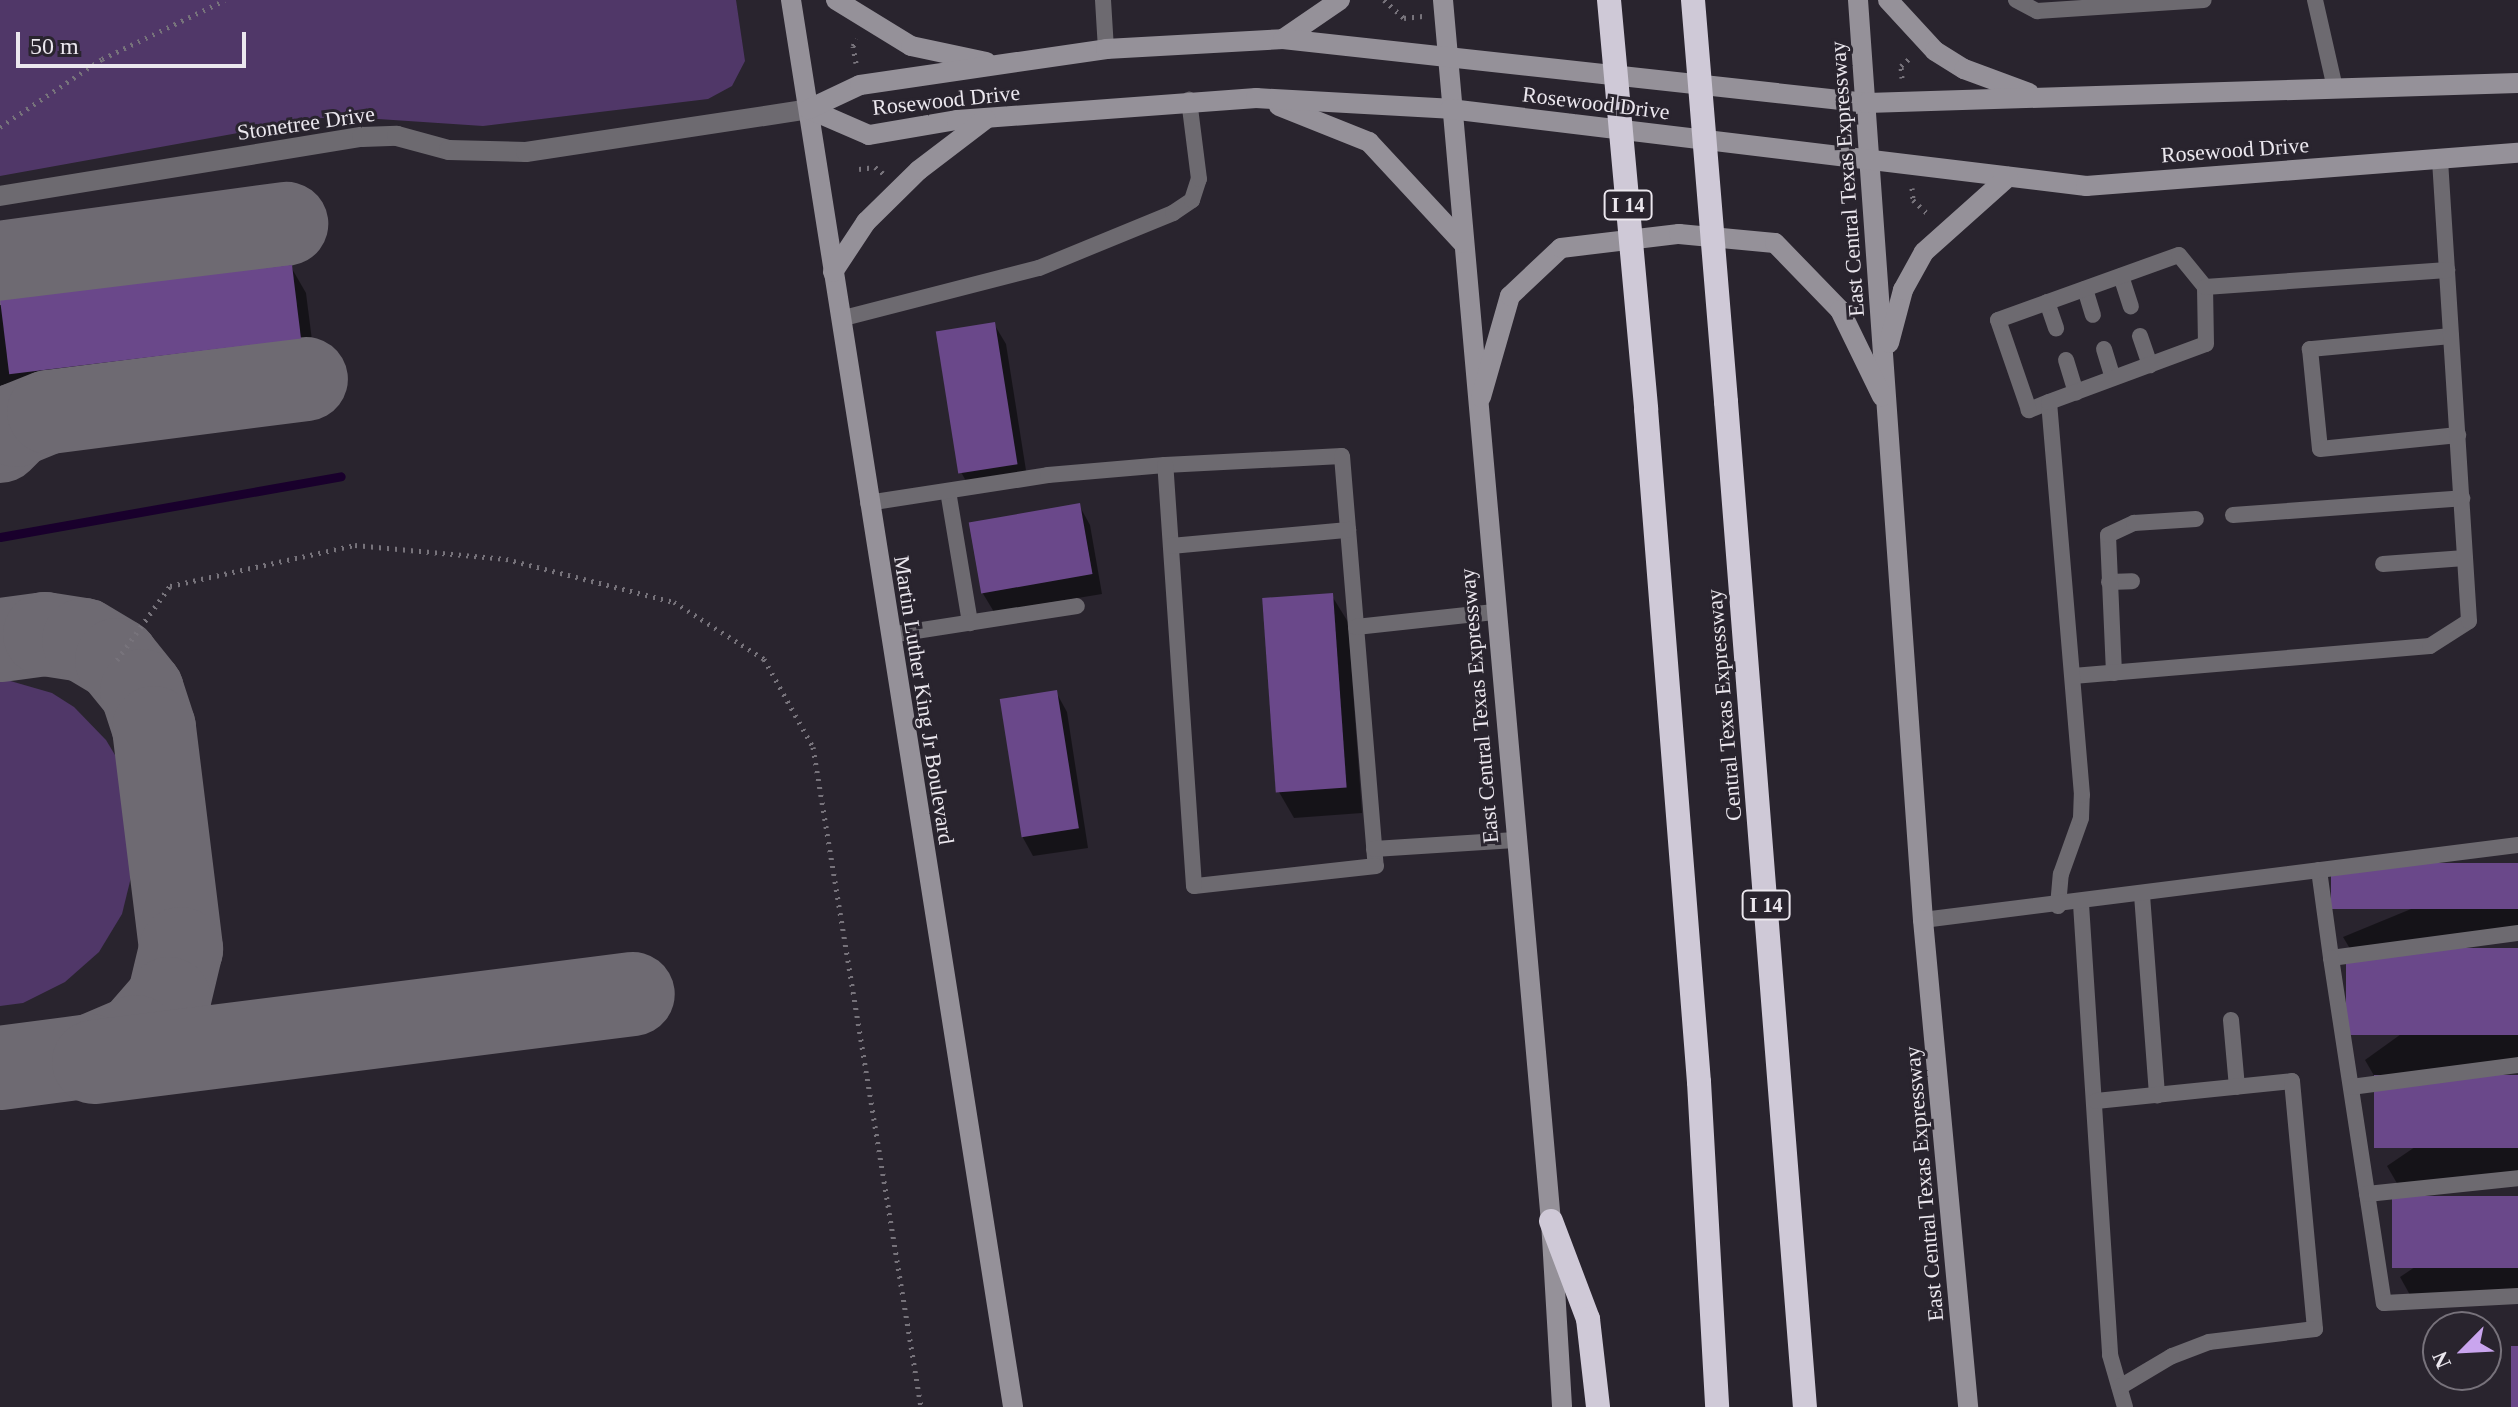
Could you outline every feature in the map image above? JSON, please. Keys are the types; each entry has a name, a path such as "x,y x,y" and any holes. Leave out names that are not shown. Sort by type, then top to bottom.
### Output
{"highway":[{"name":"I 14","path":"1609,0 1646,409 1699,1082 1717,1407"},
{"name":"Central Texas Expressway","path":"1693,0 1805,1407"},
{"path":"1551,1221 1588,1319 1598,1407"}],"main road":[{"name":"Martin Luther King Jr Boulevard","path":"791,0 1013,1407"},
{"path":"836,0 911,46 997,65"},
{"path":"1283,39 1340,0"},
{"name":"East Central Texas Expressway","path":"1443,0 1494,612 1551,1221 1562,1407"},
{"name":"East Central Texas Expressway","path":"1858,0 1923,920 1968,1407"},
{"path":"1888,0 1935,51 1964,69 2040,98"},
{"name":"Rosewood Drive","path":"809,109 860,85 1106,49 1283,39 1867,103 2518,83"},
{"name":"Rosewood Drive","path":"809,109 869,135 986,119 1189,100 1256,98 1450,109 2086,186 2518,153"},
{"path":"1256,98 1369,142 1462,242"},
{"path":"833,272 866,222 919,170 986,119"},
{"path":"1884,363 1903,290 1924,252 2008,177"},
{"path":"1477,411 1510,296 1561,248 1679,234 1775,243 1840,310 1888,407"}],"street":[{"name":"Stonetree Drive","path":"0,196 362,137 397,136 476,152 526,152 809,109"}],"lane":[{"path":"1103,0 1106,49"},
{"path":"2016,0 2037,11 2204,0"},
{"path":"2315,0 2335,88"},
{"path":"840,319 1039,268 1173,213 1192,200 1199,179 1189,100"},
{"path":"2073,676 2430,646 2469,621 2440,159"},
{"path":"2179,255 2205,287 2206,344 2029,410 1998,320 2121,276 2179,255"},
{"path":"2205,287 2447,270"},
{"path":"2121,276 2131,306"},
{"path":"2085,289 2093,315"},
{"path":"2047,302 2056,328"},
{"path":"2140,336 2150,365"},
{"path":"2451,336 2310,349 2320,449 2458,435"},
{"path":"2104,349 2113,378"},
{"path":"2066,360 2076,392"},
{"path":"2049,402 2073,676 2081,818 2061,874 2058,906"},
{"path":"868,503 1165,465 1342,456 1376,866 1194,886 1165,465"},
{"path":"948,491 970,623"},
{"path":"2233,515 2462,498"},
{"path":"2114,673 2108,535 2134,523 2196,519"},
{"path":"1171,546 1348,530"},
{"path":"2383,564 2465,558"},
{"path":"2109,582 2132,581"},
{"path":"890,635 1077,606"},
{"path":"1356,627 1494,612"},
{"path":"1374,849 1515,840"},
{"path":"1923,920 2081,904 2518,845"},
{"path":"2319,870 2384,1303 2518,1296"},
{"path":"2142,895 2157,1095"},
{"path":"2081,904 2110,1355 2125,1407"},
{"path":"2331,958 2518,933"},
{"path":"2231,1020 2237,1087"},
{"path":"2351,1087 2518,1065"},
{"path":"2096,1101 2292,1081 2315,1329 2209,1342 2172,1356 2120,1387"},
{"path":"2367,1194 2518,1178"}],"path":[{"path":"0,127 102,59 225,0"},
{"path":"1384,0 1404,18 1424,16"},
{"path":"857,39 853,46 857,68"},
{"path":"1901,66 1911,57"},
{"path":"1890,64 1901,66"},
{"path":"1901,66 1902,79"},
{"path":"859,169 875,167 888,177"},
{"path":"1912,188 1913,200 1927,213"},
{"path":"1904,201 1913,200"},
{"path":"117,660 170,586 355,545 506,559 674,602 764,659 813,747 921,1407"}],"shaded area":[{"path":"0,0 736,0 745,61 732,86 708,99 483,126 333,116 0,176"},
{"path":"0,678 52,693 74,707 106,740 118,760 134,865 122,914 99,952 65,982 23,1003 0,1006"}],"building":[{"path":"292,265 301,338 9,374 0,301"},
{"path":"995,322 1018,464 958,474 936,331"},
{"path":"1080,503 1093,574 981,594 969,523"},
{"path":"1333,593 1347,788 1276,792 1262,598"},
{"path":"1057,690 1079,828 1022,837 1000,699"},
{"path":"2331,863 2518,863 2518,909 2331,909"},
{"path":"2346,948 2518,948 2518,1035 2346,1035"},
{"path":"2374,1075 2518,1075 2518,1148 2374,1148"},
{"path":"2392,1196 2518,1196 2518,1268 2392,1268"},
{"path":"2511,1346 2518,1346 2518,1407 2511,1407"}],"waterway":[{"path":"0,537 341,476"}],"taxiway":[{"path":"0,263 286,224"},
{"path":"0,441 16,425 49,412 306,379"},
{"path":"0,640 45,634 84,640 117,660 142,691 154,728 181,949 169,999 136,1037 91,1056 0,1068"},
{"path":"94,1062 633,994"}]}
